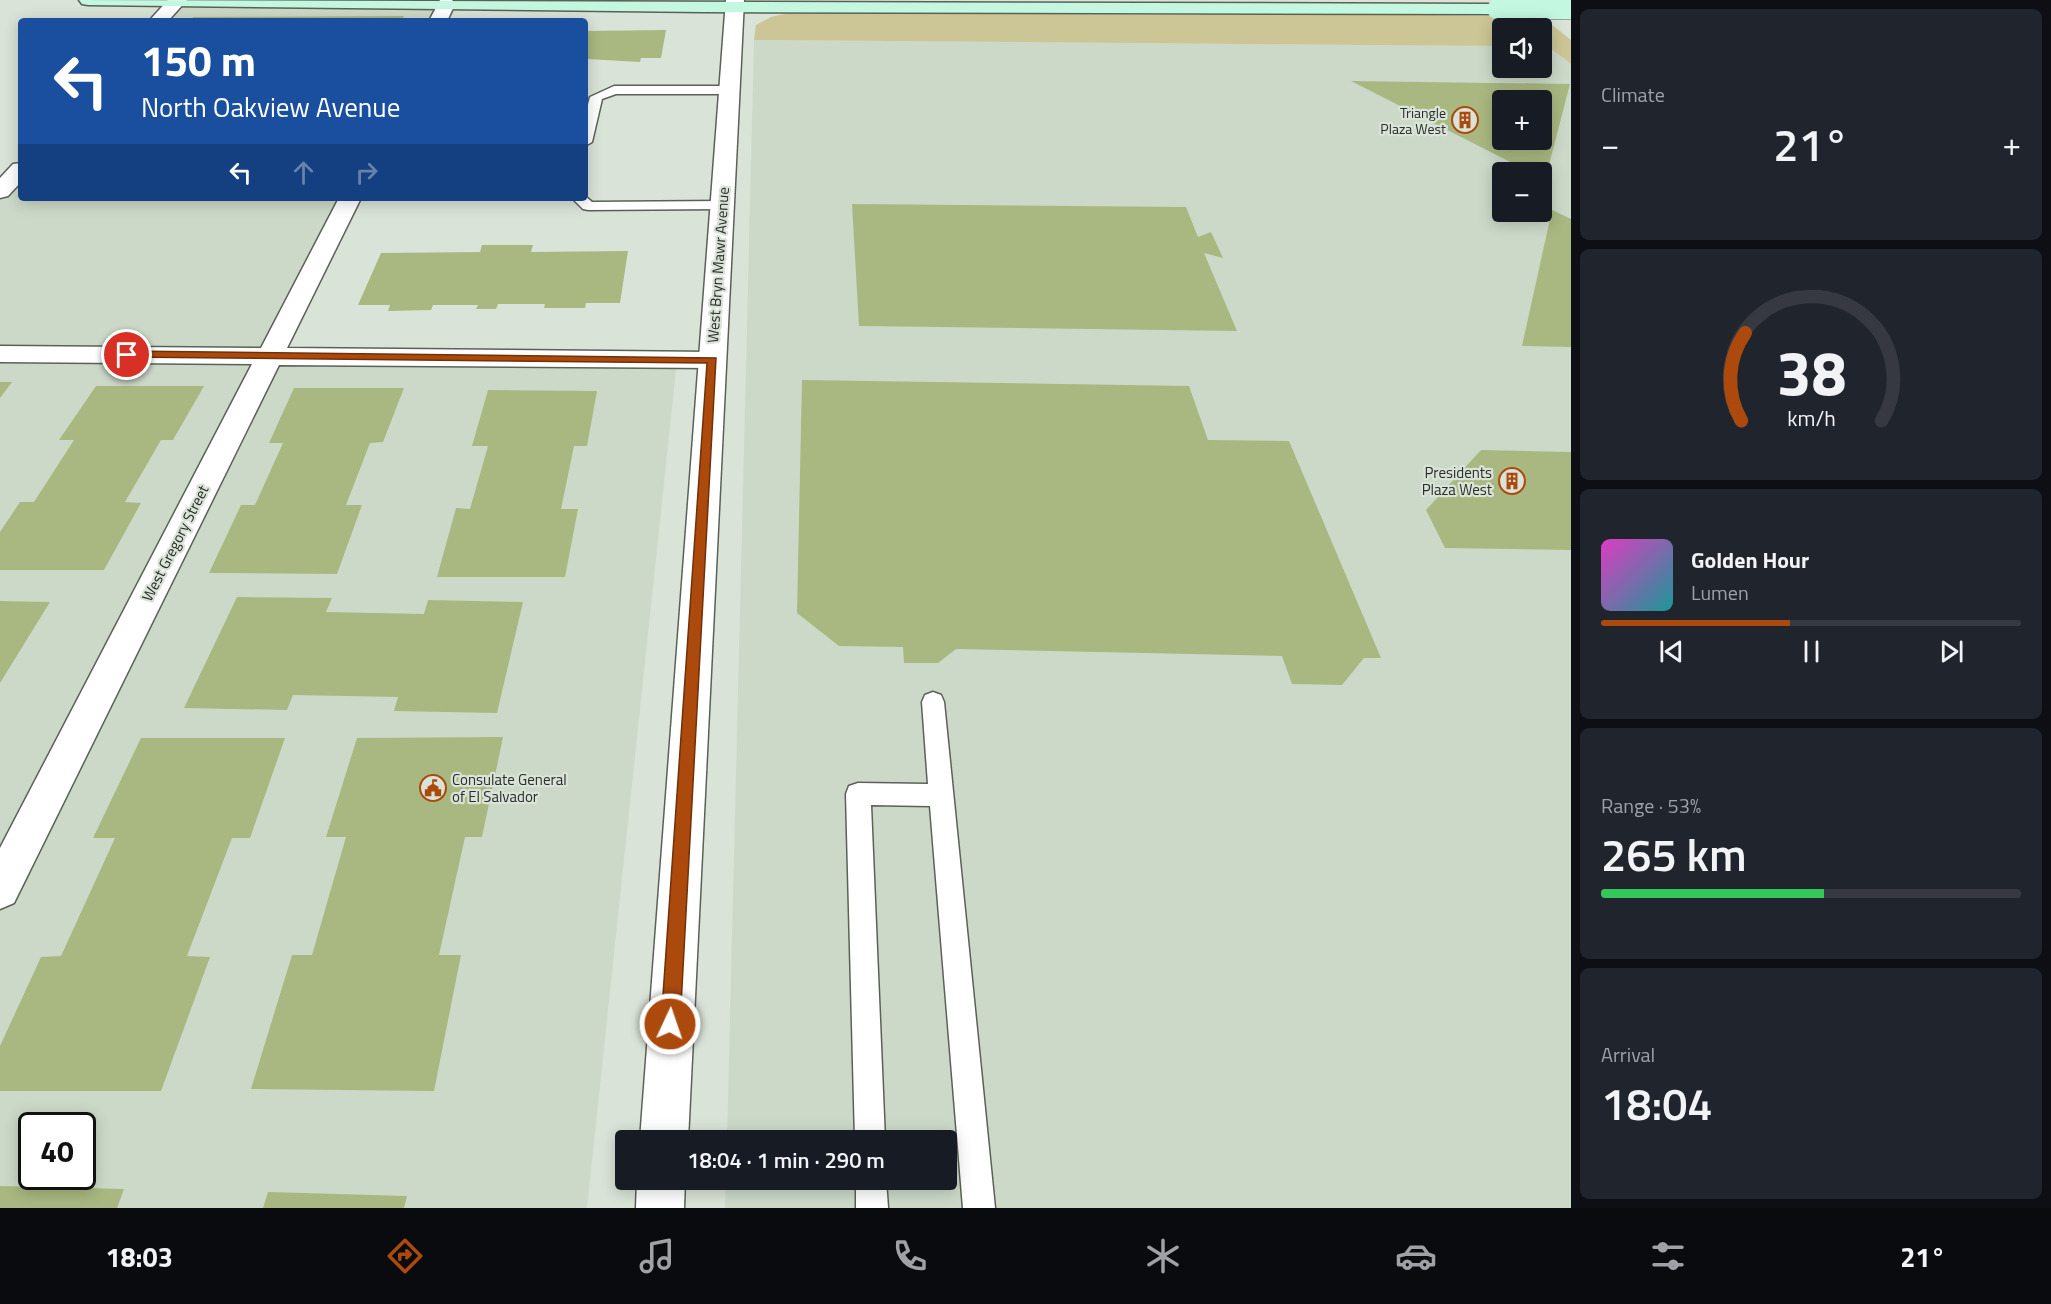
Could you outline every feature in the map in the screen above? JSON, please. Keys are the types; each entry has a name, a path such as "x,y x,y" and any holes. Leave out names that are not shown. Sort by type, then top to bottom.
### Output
{"main road":[{"path":"88,0 446,4 473,2 1571,9"}],"street":[{"path":"161,18 177,1"},
{"path":"439,18 446,4"},
{"name":"West Bryn Mawr Avenue","path":"665,1130 735,4"},
{"path":"0,191 18,172"},
{"name":"West Gregory Street","path":"0,889 348,201"},
{"path":"0,354 712,360"},
{"path":"660,1208 661,1190"}],"lane":[{"path":"588,130 596,97 614,90 729,90"},
{"path":"582,201 588,206 722,205"},
{"path":"933,702 979,1208"},
{"path":"870,1130 858,794 942,795"},
{"path":"872,1190 872,1208"}],"shaded area":[{"path":"175,7 443,9 438,18 165,18"},
{"path":"793,12 1183,15 1314,13 1543,18 1492,18 1492,46 754,40 756,25 771,17"},
{"path":"1552,25 1571,40 1571,64 1552,49"},
{"path":"754,40 1492,46 1492,78 1552,78 1552,49 1571,64 1571,1208 725,1208 726,1190 957,1190 957,1130 727,1130"},
{"path":"18,177 18,201 345,201 266,358 677,361 587,1208 0,1208 0,196"}],"building":[{"path":"404,16 403,18 193,17"},
{"path":"666,30 661,58 641,58 640,62 588,59 588,31"},
{"name":"Triangle Plaza West","path":"1351,81 1570,84 1550,162 1510,162"},
{"path":"852,204 1186,207 1198,237 1211,232 1223,258 1204,253 1237,331 859,326"},
{"path":"1552,210 1571,219 1571,347 1522,346 1549,222 1552,222"},
{"path":"482,245 533,245 531,252 628,251 620,303 586,303 585,308 544,308 545,304 498,304 496,309 476,309 478,305 433,305 431,310 388,311 390,305 358,305 381,253 480,252"},
{"path":"802,380 1189,386 1208,440 1289,441 1381,658 1364,658 1342,685 1292,684 1282,656 956,649 938,663 904,663 903,647 839,646 797,613"},
{"path":"0,382 12,382 0,398"},
{"path":"96,386 204,386 173,440 161,440 125,502 141,503 104,570 0,570 0,532 20,502 34,502 74,440 59,440"},
{"path":"294,388 404,388 383,442 370,443 346,505 362,505 337,574 209,573 241,505 255,505 283,443 269,443"},
{"path":"488,390 597,391 587,446 574,446 561,509 578,509 565,577 437,577 456,508 470,509 488,446 472,446"},
{"name":"Presidents Plaza West","path":"1481,450 1571,452 1571,550 1445,548 1426,510"},
{"path":"237,597 332,598 326,612 424,614 428,600 523,602 497,713 394,711 398,697 293,695 287,710 184,708"},
{"path":"0,601 50,602 0,683"},
{"path":"503,737 482,837 465,837 439,955 461,955 434,1091 251,1089 292,955 312,955 346,837 326,837 357,738"},
{"path":"141,738 285,738 250,838 232,838 187,956 210,957 161,1091 0,1091 0,1046 41,957 61,956 115,838 93,838"},
{"path":"0,1186 18,1186 18,1190 124,1189 117,1208 0,1208"},
{"path":"268,1192 407,1196 404,1208 263,1208"}],"place":[{"name":"Triangle Plaza West","path":"1465,120"},
{"name":"Presidents Plaza West","path":"1512,481"},
{"name":"Consulate General of El Salvador","path":"433,788"}],"route":[{"path":"127,355 712,360 670,1024"}]}
